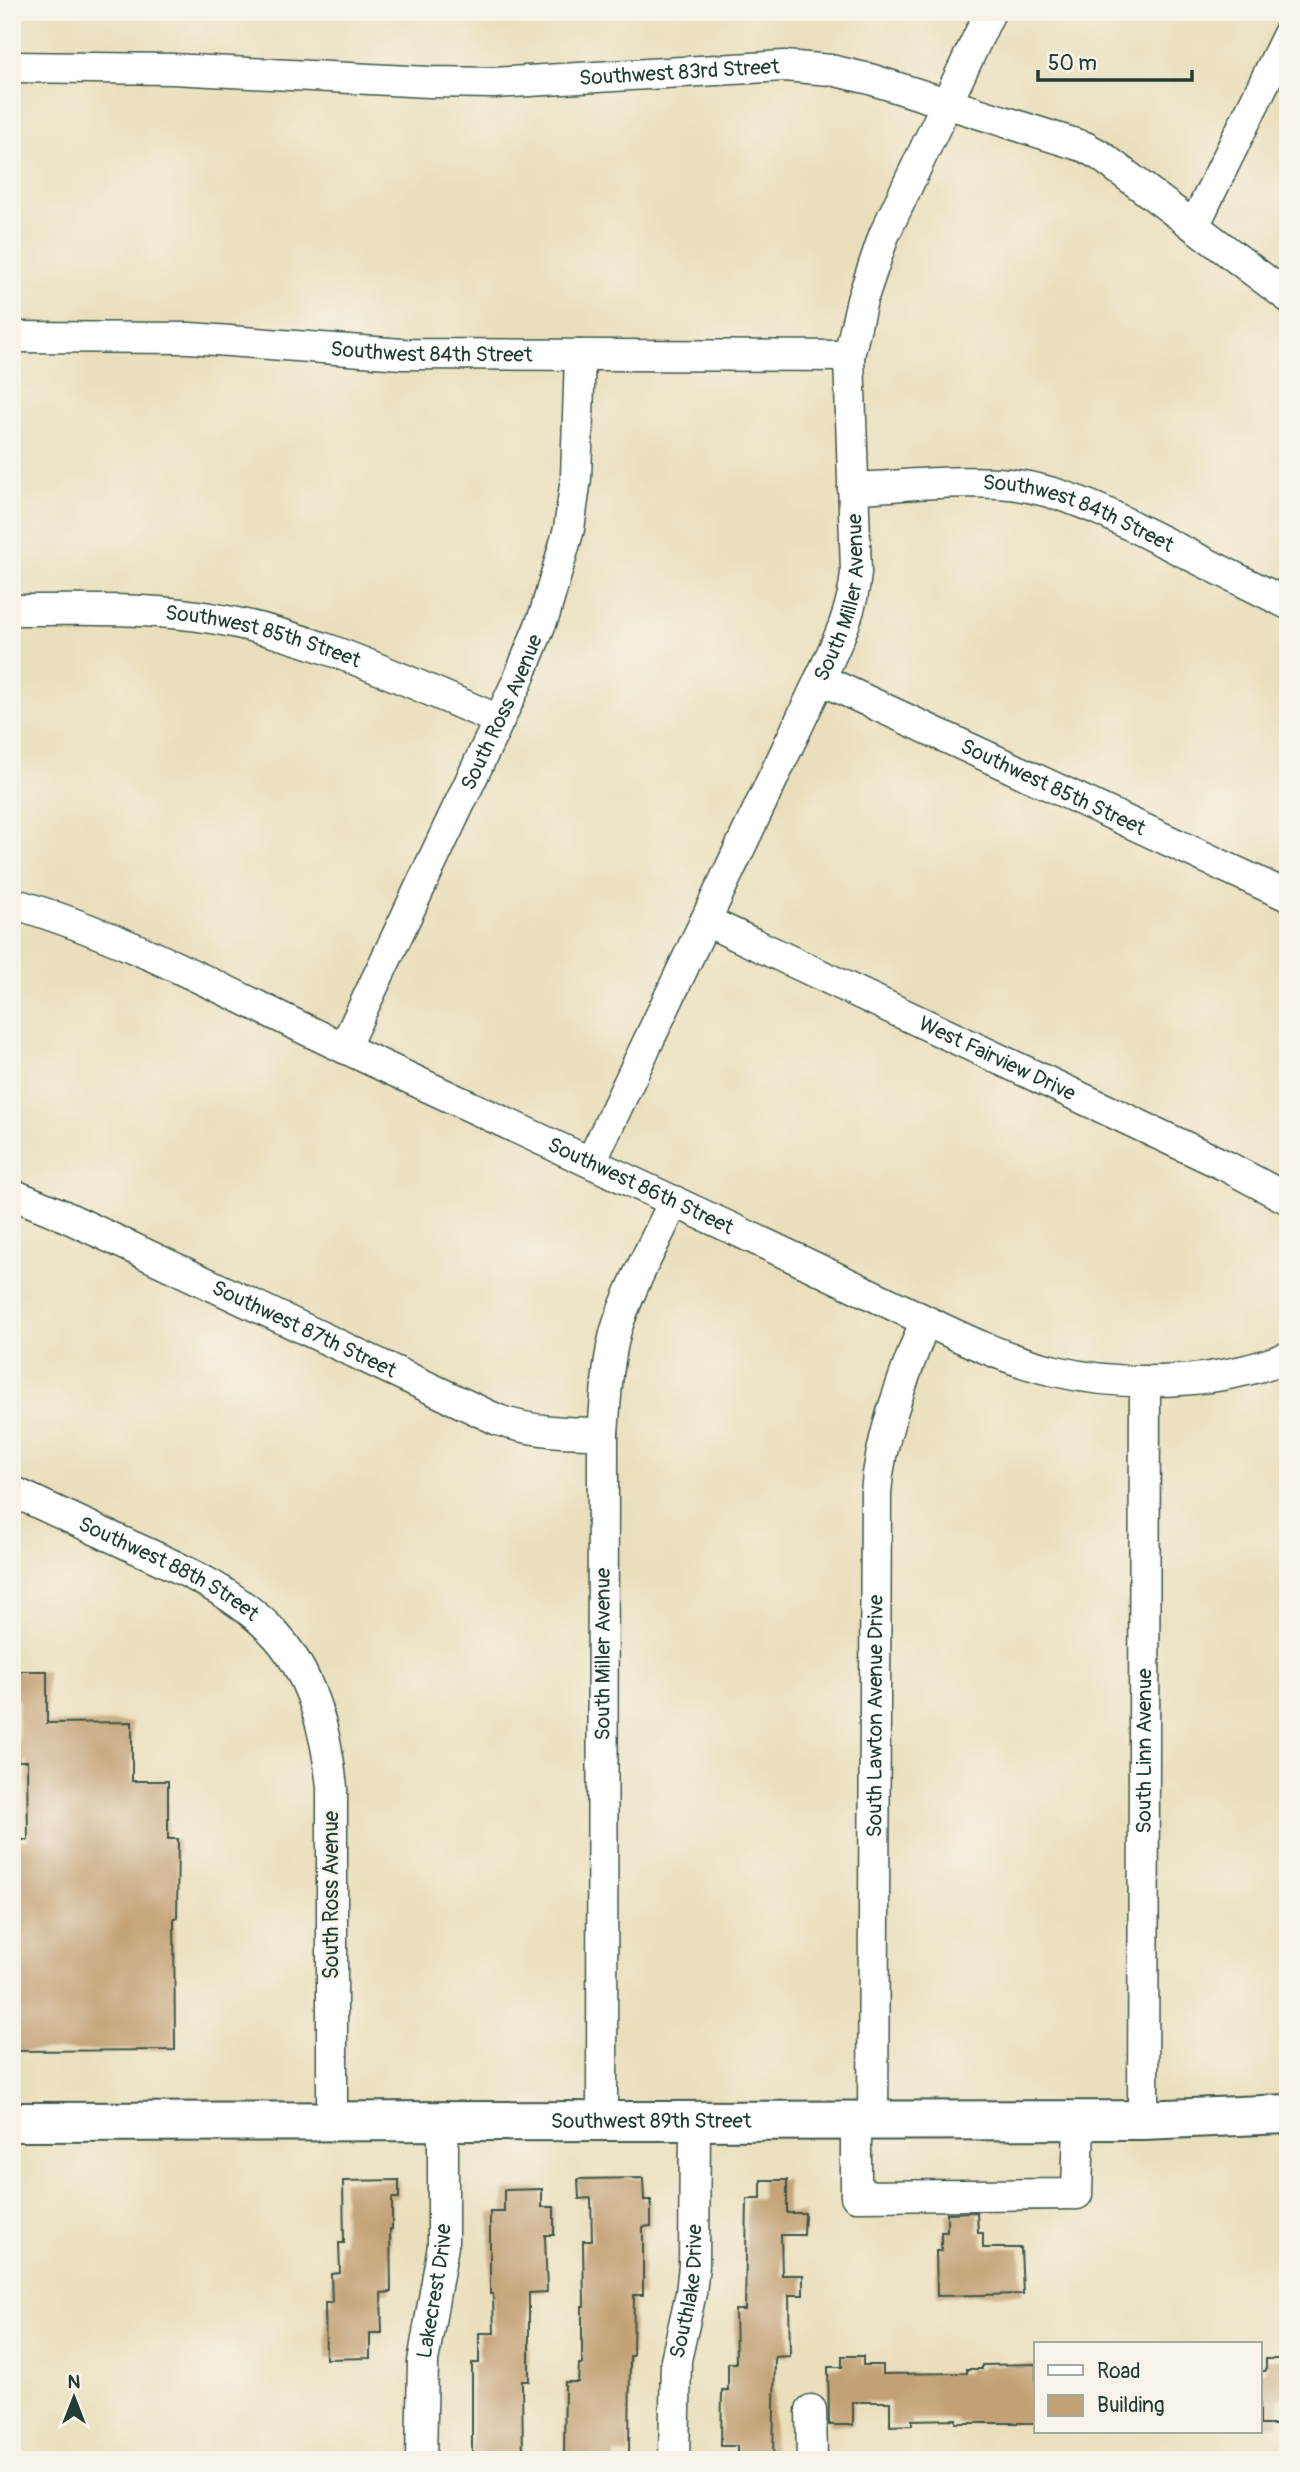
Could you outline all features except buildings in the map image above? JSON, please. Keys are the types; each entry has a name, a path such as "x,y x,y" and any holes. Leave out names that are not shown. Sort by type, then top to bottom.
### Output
{"main road":[{"name":"Southwest 89th Street","path":"12,2122 1143,2120 1288,2114"}],"street":[{"name":"South Miller Avenue","path":"591,1161 850,612 856,572 849,356 868,279 884,235 990,12"},
{"path":"1194,226 1288,34"},
{"name":"Southwest 83rd Street","path":"12,67 146,68 494,83 796,67 849,74 1085,147 1288,296"},
{"name":"Southwest 84th Street","path":"12,337 190,338 402,354 849,356"},
{"name":"South Ross Avenue","path":"344,1048 536,638 569,529 579,443 580,355"},
{"name":"Southwest 84th Street","path":"853,488 999,483 1049,493 1084,503 1106,513 1288,604"},
{"name":"Southwest 85th Street","path":"12,610 155,612 200,616 256,628 349,656 499,720"},
{"name":"Southwest 85th Street","path":"820,679 1288,896"},
{"name":"Southwest 86th Street","path":"12,903 90,929 591,1161 984,1348 1053,1371 1145,1381 1187,1379 1247,1369 1288,1357"},
{"name":"West Fairview Drive","path":"706,921 1202,1154 1288,1199"},
{"name":"Southwest 87th Street","path":"12,1194 58,1213 498,1420 519,1428 550,1432 603,1433"},
{"name":"South Miller Avenue","path":"602,2121 603,1433 608,1374 617,1328 674,1201"},
{"name":"South Lawton Avenue Drive","path":"925,1321 888,1424 878,1464 864,2120 856,2196 1077,2194 1079,2120"},
{"name":"South Linn Avenue","path":"1143,2120 1145,1381"},
{"name":"Southwest 88th Street","path":"12,1491 171,1564 232,1597 272,1632 301,1674"},
{"name":"South Ross Avenue","path":"301,1674 321,1723 330,1762 332,1788 332,2121"},
{"name":"Southlake Drive","path":"674,2460 676,2360 691,2293 694,2265 695,2121"},
{"name":"Lakecrest Drive","path":"421,2460 423,2362 443,2246 443,2122"},
{"path":"811,2410 812,2460"}]}
